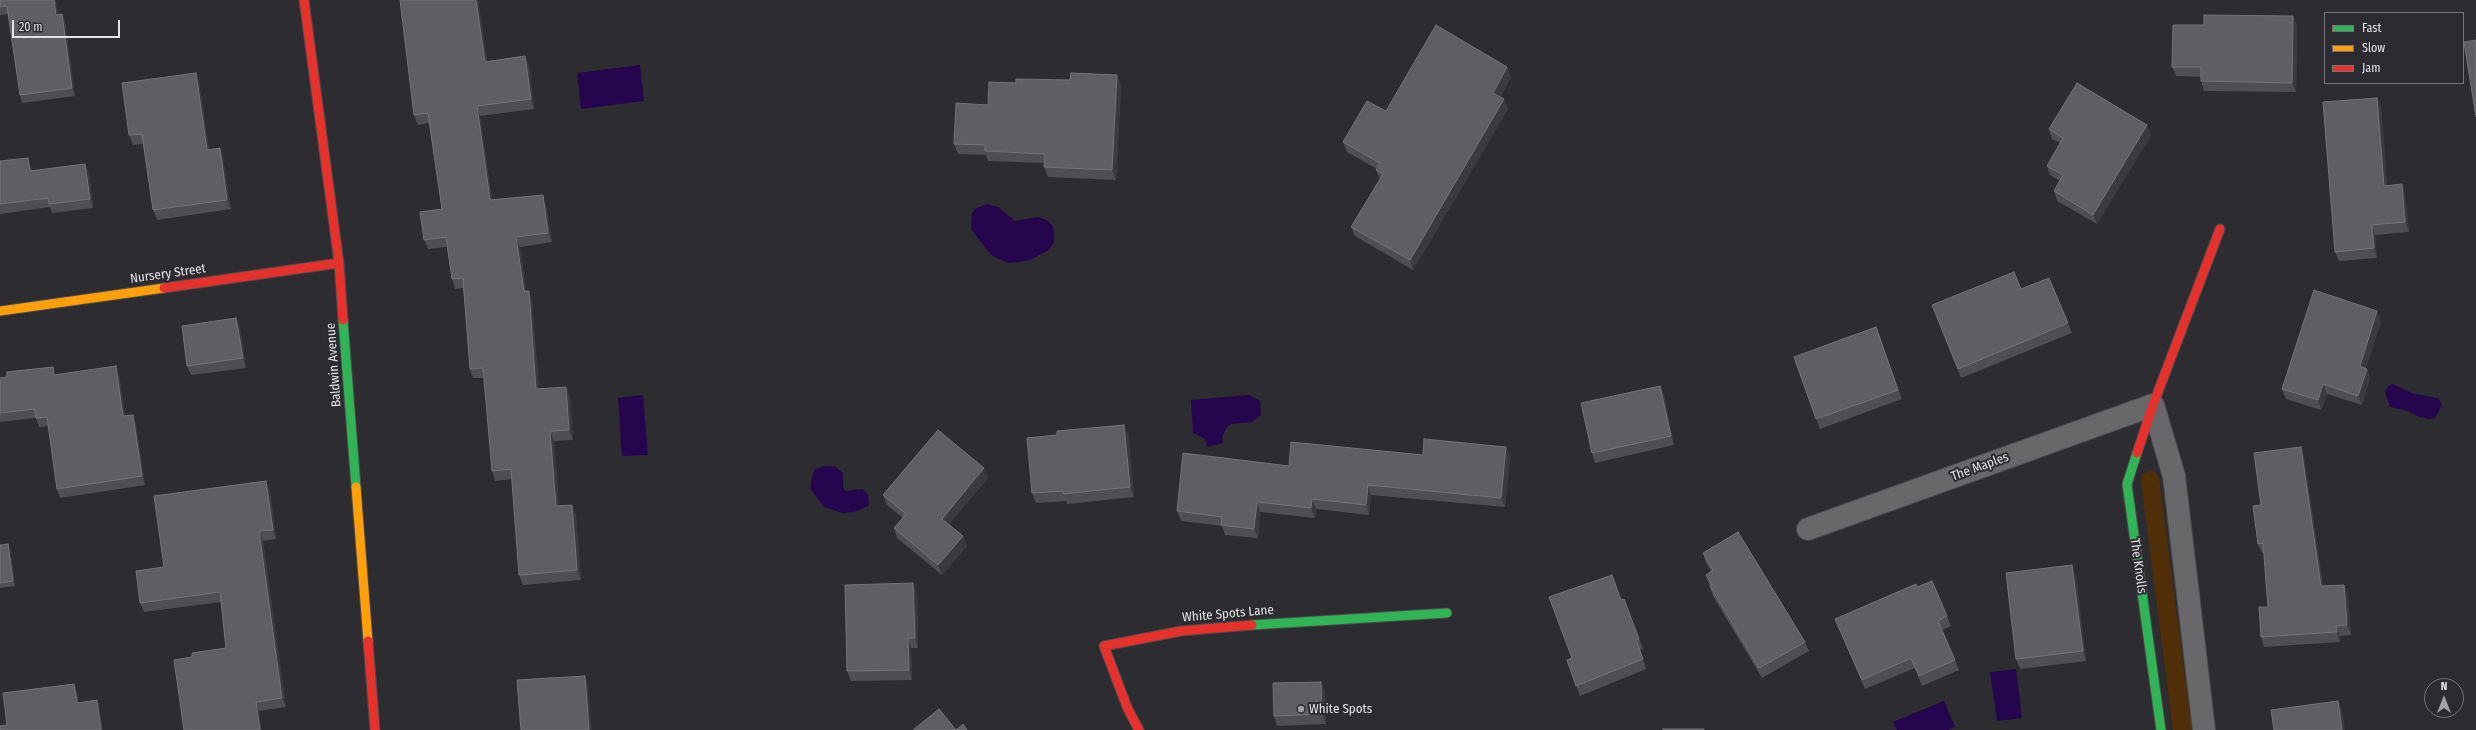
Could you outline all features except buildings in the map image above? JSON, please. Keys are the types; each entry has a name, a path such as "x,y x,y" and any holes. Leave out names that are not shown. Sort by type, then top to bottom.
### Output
{"street":[{"name":"Baldwin Avenue","path":"304,0 339,263 375,730"},
{"name":"The Knolls","path":"2161,730 2127,484 2152,405 2220,229"},
{"name":"Nursery Street","path":"0,311 339,263"},
{"name":"The Maples","path":"1808,529 2152,405"},
{"path":"2152,405 2174,476 2204,730"},
{"name":"White Spots Lane","path":"1139,730 1127,707 1104,646 1181,631 1280,622 1448,613"}],"shaded area":[{"path":"640,65 644,101 581,109 577,73"},
{"path":"987,204 998,207 1015,221 1038,217 1048,221 1053,227 1054,234 1054,242 1049,250 1030,260 1008,263 991,255 971,229 972,214 975,209"},
{"path":"2393,384 2414,394 2438,398 2442,405 2436,417 2430,419 2419,417 2408,411 2390,407 2385,392 2388,386"},
{"path":"643,395 648,455 622,456 618,398"},
{"path":"1249,395 1260,401 1261,415 1252,422 1231,424 1227,427 1222,437 1223,443 1207,447 1205,439 1193,433 1191,400"},
{"path":"824,466 834,466 843,473 843,487 846,491 862,489 866,492 868,495 869,506 854,512 842,513 824,507 810,488 814,470"},
{"path":"2150,470 2155,472 2159,479 2192,730 2173,730 2141,481 2142,475"},
{"path":"2016,669 2022,718 1997,721 1990,672"},
{"path":"1944,701 1955,727 1948,730 1897,730 1893,722"}],"traffic: fast":[{"path":"343,320 356,487"},
{"path":"2137,453 2127,484 2161,730"},
{"path":"1252,625 1447,613"}],"traffic: slow":[{"path":"0,311 164,288"},
{"path":"356,487 368,641"}],"traffic: jam":[{"path":"304,0 339,263 343,320"},
{"path":"2137,453 2153,405 2220,229"},
{"path":"164,288 339,263"},
{"path":"1139,730 1127,707 1104,646 1181,631 1252,625"},
{"path":"368,641 375,730"}],"place":[{"name":"White Spots","path":"1301,709"}]}
